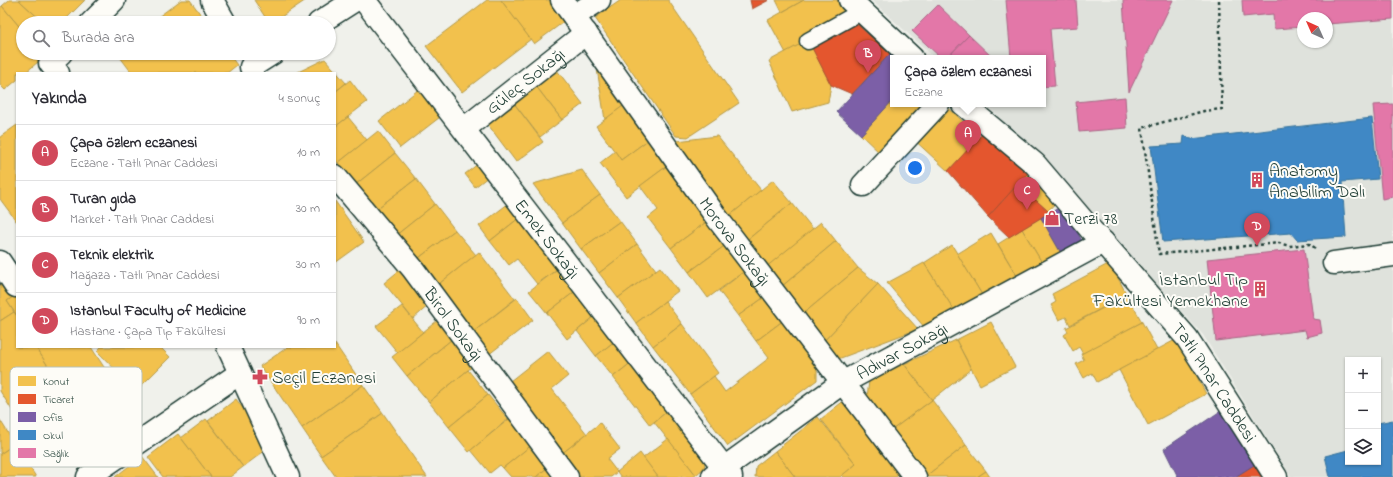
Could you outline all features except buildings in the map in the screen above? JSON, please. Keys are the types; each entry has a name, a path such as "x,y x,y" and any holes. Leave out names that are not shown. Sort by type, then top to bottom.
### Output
{"street":[{"path":"98,16 114,0"},
{"path":"212,0 221,16"},
{"path":"331,16 355,0"},
{"name":"Emek Sokağı","path":"364,0 464,129 722,474"},
{"name":"Güleç Sokağı","path":"464,129 574,16 599,0"},
{"path":"808,41 856,6 909,55"},
{"name":"Morova Sokağı","path":"574,16 717,218 915,477"},
{"path":"53,60 50,63 57,72"},
{"path":"863,185 935,107"},
{"name":"Tatlı Pınar Caddesi","path":"967,107 1035,164 1092,231 1188,338 1276,477"},
{"name":"Birol Sokağı","path":"336,177 413,269 567,477"},
{"name":"Adıvar Sokağı","path":"722,474 842,383 1103,242"},
{"path":"1334,263 1393,255"},
{"path":"0,262 16,286"},
{"path":"228,348 288,477"},
{"path":"142,440 240,373"},
{"path":"88,477 103,467"}],"path":[{"path":"1219,0 1222,110 1204,111 1142,128 1159,254 1279,243 1289,246 1310,244 1334,263"}],"shaded area":[{"path":"871,0 1393,0 1393,477 1291,477 1203,335 1041,156 988,107 1046,107 1046,55 932,55"}],"place":[{"name":"Turan gıda","path":"868,73"},
{"name":"Çapa özlem eczanesi","path":"968,153"},
{"name":"Anatomy Anabilim Dalı","path":"1257,180"},
{"name":"Teknik elektrik","path":"1027,210"},
{"name":"Terzi 78","path":"1052,218"},
{"name":"Istanbul Faculty of Medicine","path":"1257,246"},
{"name":"İstanbul Tıp Fakültesi Yemekhane","path":"1260,289"},
{"name":"Seçil Eczanesi","path":"260,377"}]}
